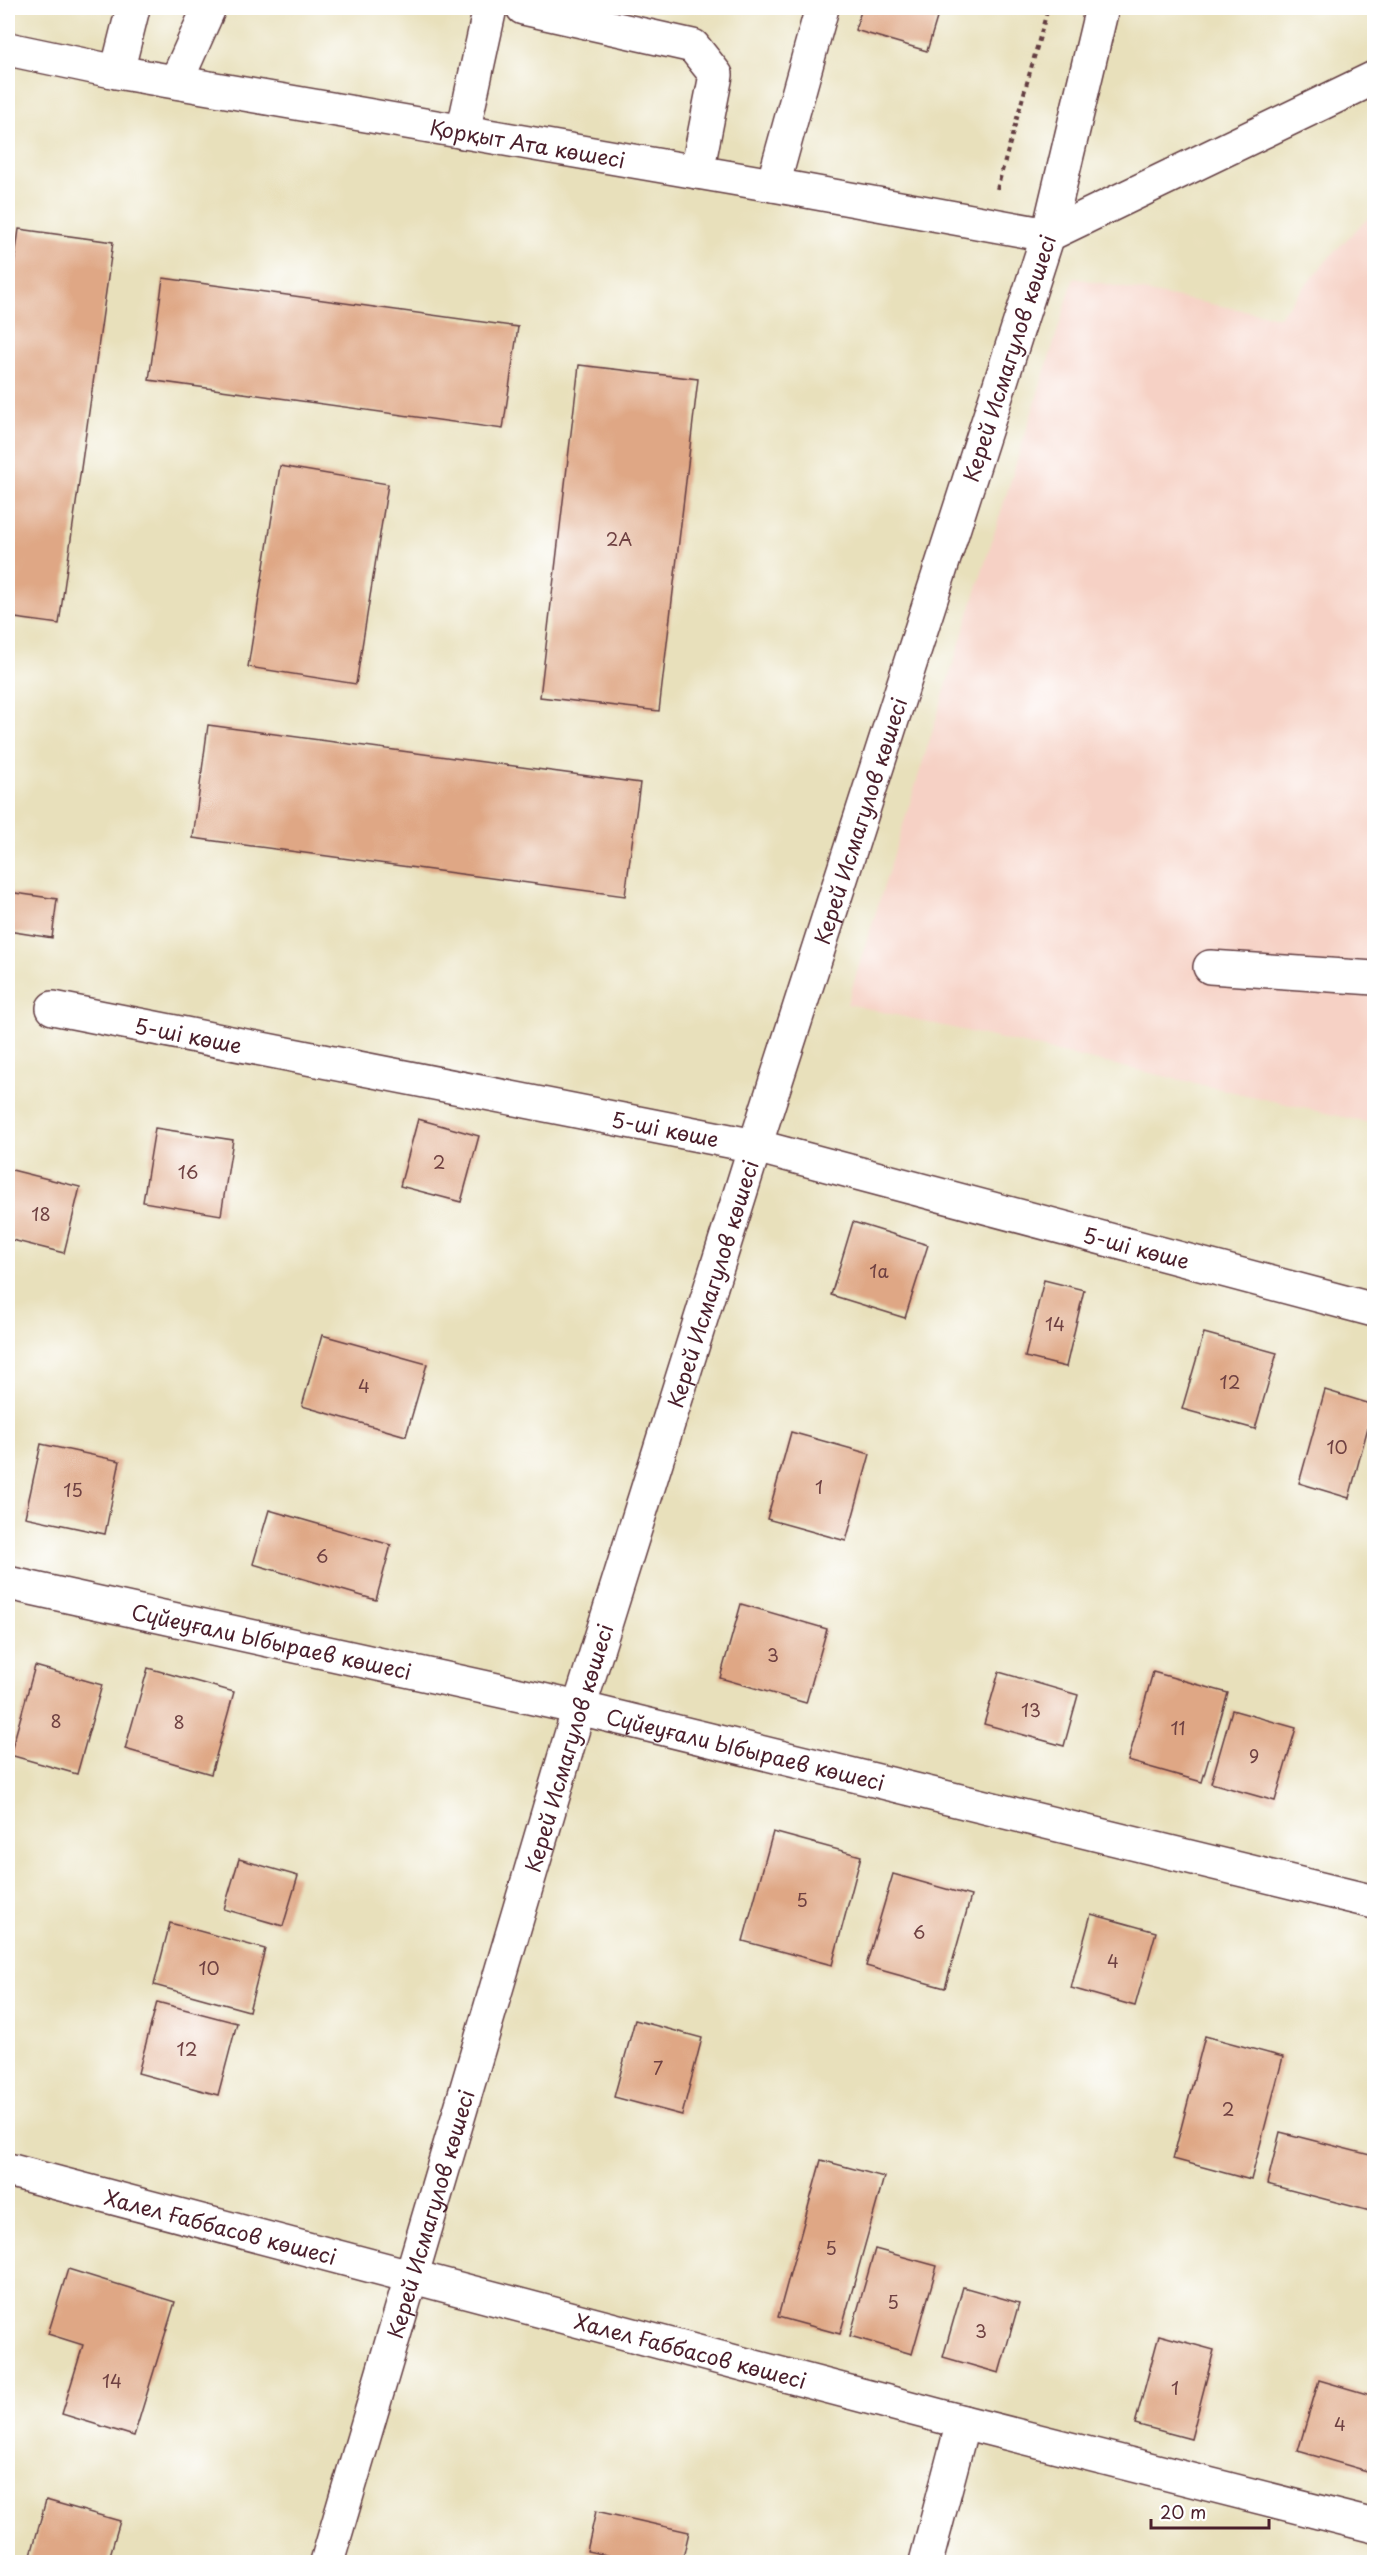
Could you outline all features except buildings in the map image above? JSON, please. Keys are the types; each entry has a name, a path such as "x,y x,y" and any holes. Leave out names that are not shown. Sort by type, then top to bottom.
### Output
{"street":[{"path":"117,72 134,8"},
{"path":"176,82 209,8"},
{"path":"463,132 490,8"},
{"path":"523,8 693,46 716,75 697,172"},
{"path":"773,185 822,8"},
{"name":"Керей Исмагулов көшесі","path":"327,2562 579,1708 755,1146 1048,235 1101,8"},
{"name":"Қорқыт Ата көшесi","path":"8,49 117,72 773,185 1048,235"},
{"path":"1048,235 1374,78"},
{"path":"1210,967 1374,978"},
{"name":"5-шi көше","path":"53,1008 755,1146 1374,1310"},
{"name":"Сүйеуғали Ыбыраев көшесi","path":"8,1583 579,1708 1374,1902"},
{"name":"Халел Ғаббасов көшесі","path":"8,2170 963,2422 1374,2526"},
{"path":"926,2562 963,2422"}],"path":[{"path":"988,224 1048,8"}],"shaded area":[{"path":"1374,212 1374,1124 847,1004 1074,278 1279,317 1333,253"}]}
